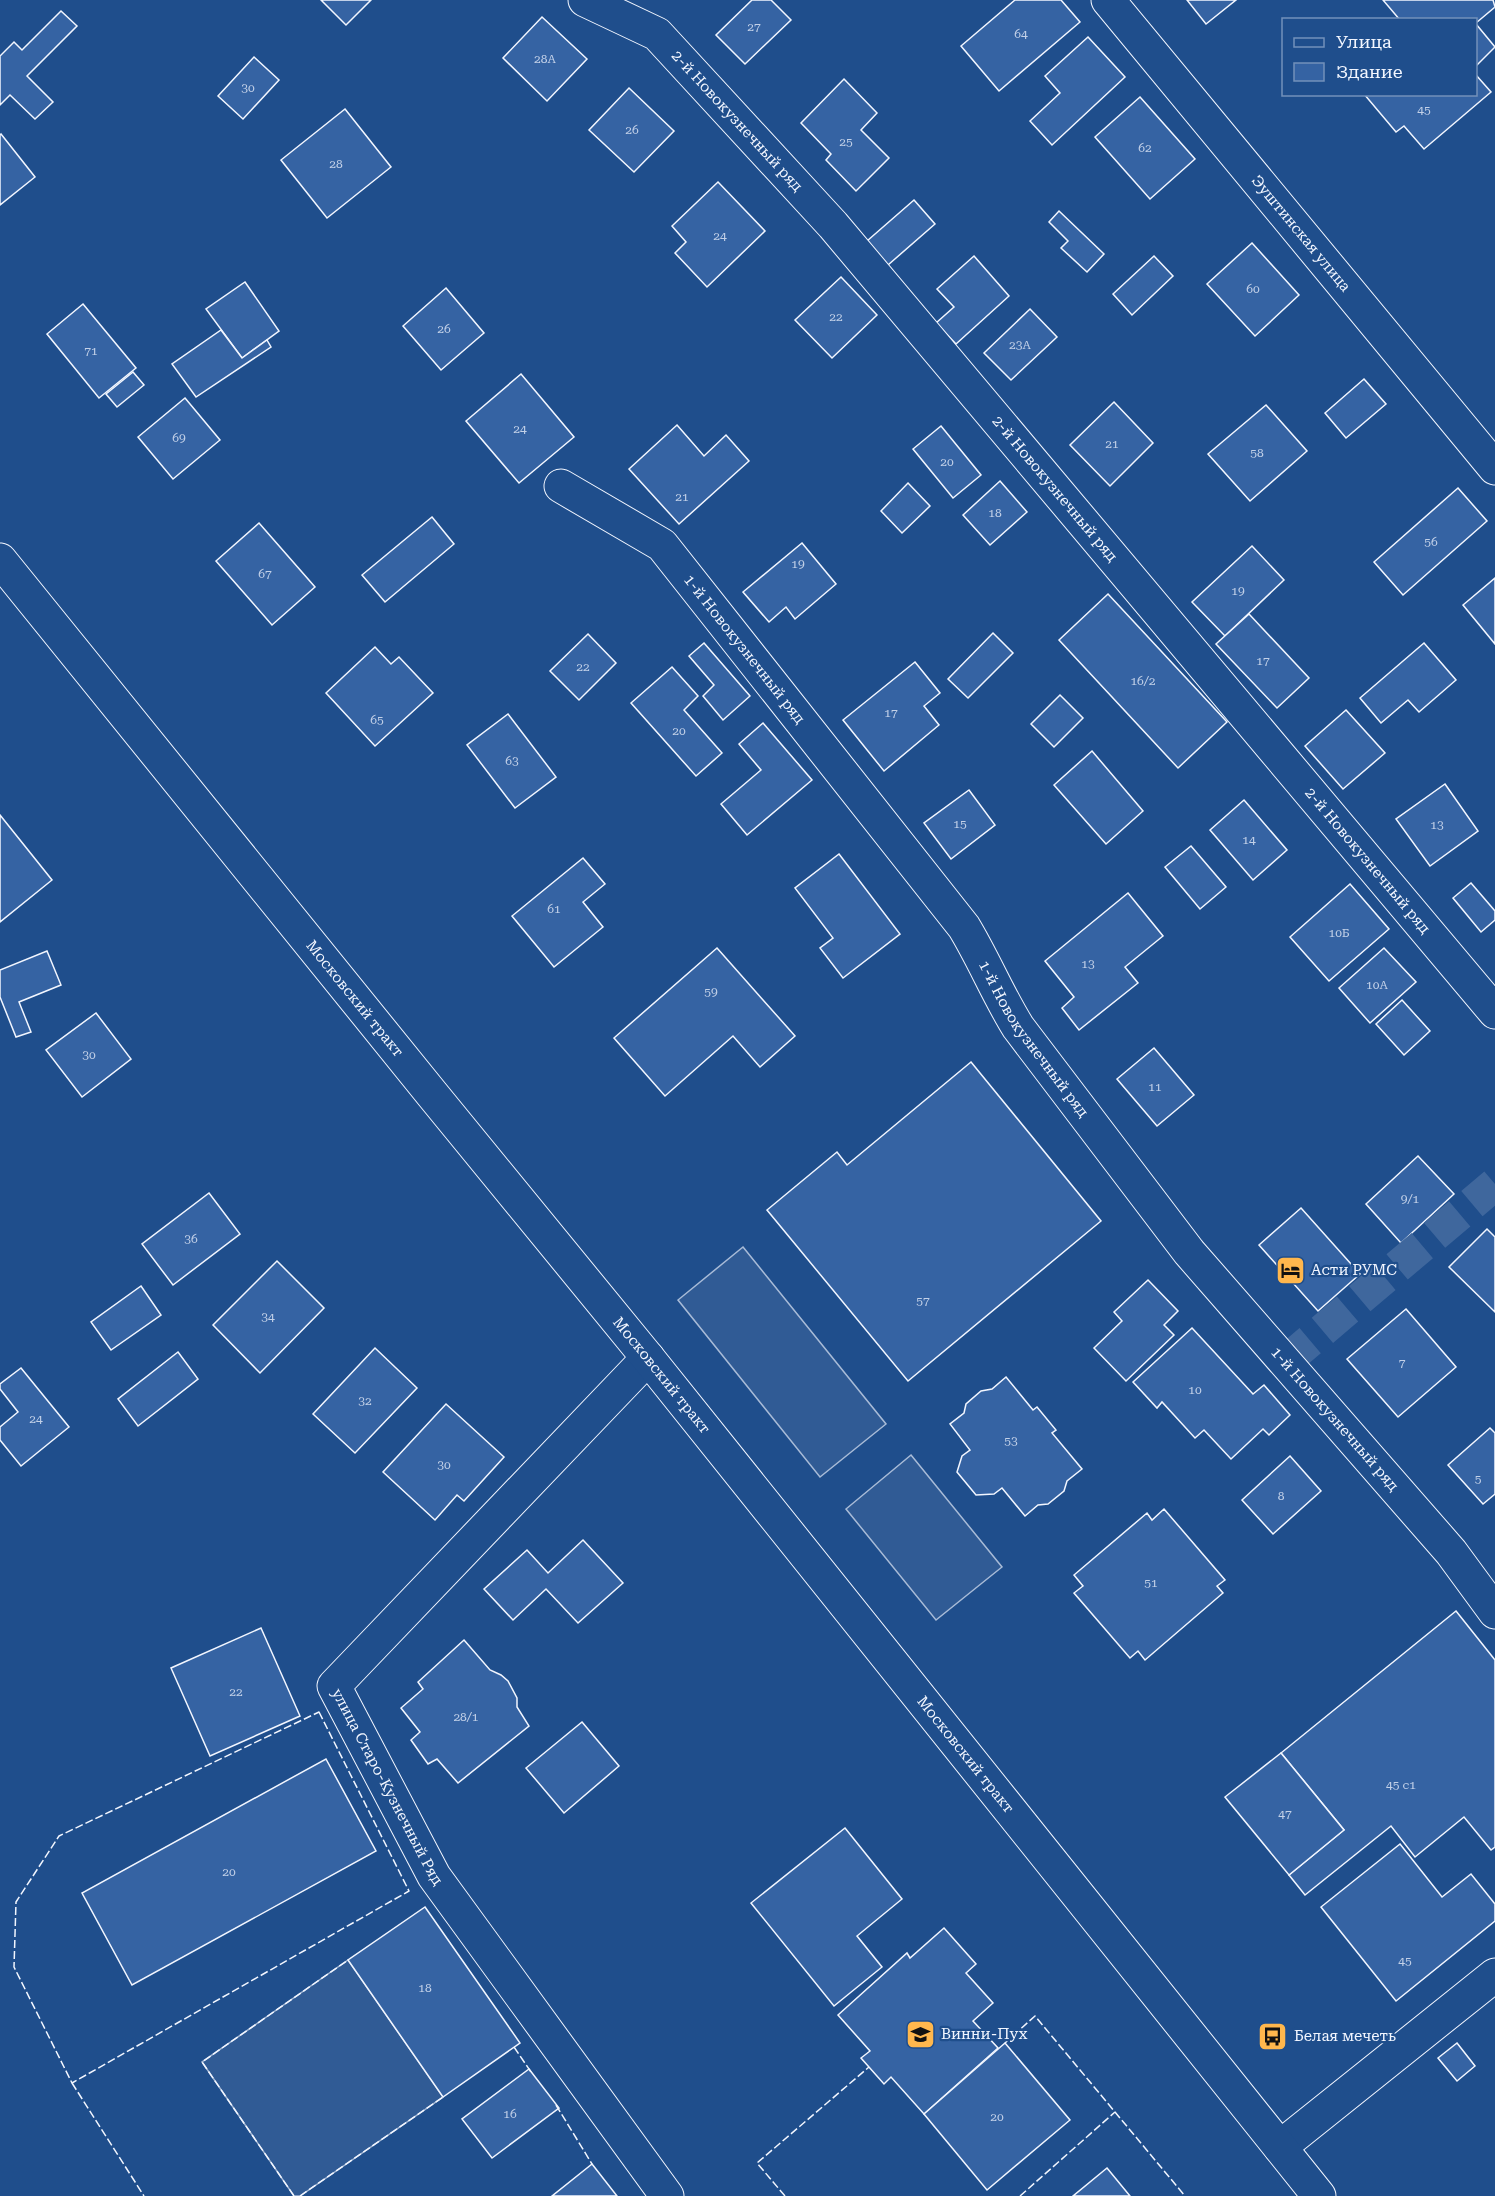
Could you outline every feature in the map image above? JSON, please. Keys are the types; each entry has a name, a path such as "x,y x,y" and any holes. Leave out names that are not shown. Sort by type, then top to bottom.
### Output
{"street":[{"name":"2-й Новокузнечный ряд","path":"585,0 657,34 833,225 1495,1012"},
{"name":"Эуштинская улица","path":"1108,0 1495,468"},
{"name":"1-й Новокузнечный ряд","path":"561,486 662,545 964,927 983,960 999,997 1018,1027 1189,1252 1451,1552 1495,1612"},
{"name":"Московский тракт","path":"0,560 439,1104 648,1358 1319,2196"},
{"name":"улица Старо-Кузнечный Ряд","path":"648,1358 334,1686 434,1876 667,2196"},
{"path":"1280,2147 1495,1975"}],"shaded area":[{"path":"743,1247 886,1424 820,1477 678,1300"},
{"path":"911,1455 1002,1567 936,1620 846,1509"},
{"path":"348,1960 443,2097 300,2196 294,2196 202,2062"}],"building":[{"path":"321,0 371,0 346,25"},
{"path":"752,0 771,0 791,20 745,64 716,35"},
{"path":"1015,0 1061,0 1080,22 999,91 961,46"},
{"path":"1187,0 1236,0 1206,24"},
{"path":"1383,0 1493,0 1495,7 1477,22 1477,18 1398,18"},
{"path":"61,11 77,26 27,76 53,102 35,119 10,95 0,105 0,56 14,42 22,50"},
{"path":"542,17 587,59 547,101 503,58"},
{"path":"1477,25 1495,47 1477,65"},
{"path":"1088,37 1125,77 1052,145 1030,121 1060,93 1045,76"},
{"path":"254,57 279,80 243,119 218,96"},
{"path":"1477,76 1491,92 1424,149 1404,126 1396,132 1366,96 1477,96"},
{"path":"844,79 877,113 861,130 889,158 856,191 826,160 831,154 801,123"},
{"path":"629,88 674,131 634,172 589,130"},
{"path":"1140,97 1195,159 1150,199 1095,137"},
{"path":"345,109 391,167 327,218 281,160"},
{"path":"0,135 35,177 0,205"},
{"path":"718,182 765,231 707,287 675,253 686,242 672,226"},
{"path":"914,200 935,224 888,265 867,241"},
{"path":"1059,211 1104,254 1087,272 1061,248 1068,241 1049,222"},
{"path":"1252,243 1299,295 1255,336 1207,284"},
{"path":"974,256 1009,296 956,344 936,323 954,307 937,289"},
{"path":"1154,256 1173,276 1132,315 1113,294"},
{"path":"841,277 877,315 832,358 795,320"},
{"path":"245,282 279,331 242,358 206,309"},
{"path":"446,288 484,333 441,370 403,326"},
{"path":"83,304 136,368 99,398 47,334"},
{"path":"1030,309 1057,337 1011,380 984,353"},
{"path":"221,330 242,358 267,340 271,347 196,397 172,364"},
{"path":"133,372 144,385 117,407 106,394"},
{"path":"521,374 574,437 519,483 466,421"},
{"path":"1364,379 1386,404 1346,438 1325,413"},
{"path":"185,398 220,440 173,479 138,437"},
{"path":"1114,402 1153,443 1110,486 1070,445"},
{"path":"1266,405 1307,451 1250,501 1208,454"},
{"path":"677,425 704,456 726,435 749,461 679,524 629,469"},
{"path":"941,426 981,475 953,498 913,449"},
{"path":"1000,481 1027,512 990,545 963,515"},
{"path":"908,483 930,506 902,533 881,511"},
{"path":"1458,488 1487,521 1403,595 1374,562"},
{"path":"432,517 454,544 385,602 362,575"},
{"path":"259,523 315,587 272,625 216,561"},
{"path":"802,543 836,584 795,619 786,607 769,622 743,592"},
{"path":"1252,546 1284,580 1225,636 1192,602"},
{"path":"1495,578 1495,644 1463,605"},
{"path":"1108,594 1227,722 1178,768 1059,640"},
{"path":"1249,614 1309,678 1277,708 1216,644"},
{"path":"993,633 1013,653 968,698 948,679"},
{"path":"588,634 616,663 579,700 550,671"},
{"path":"704,643 750,696 723,720 703,696 714,685 689,656"},
{"path":"1424,643 1456,680 1419,712 1408,700 1381,723 1360,698"},
{"path":"375,647 391,664 399,657 433,693 375,746 326,693"},
{"path":"915,662 940,693 924,706 939,725 884,771 843,720"},
{"path":"672,667 698,696 684,710 722,753 696,776 631,703"},
{"path":"1060,695 1083,718 1054,747 1031,724"},
{"path":"1346,710 1385,753 1343,789 1305,746"},
{"path":"508,714 556,777 515,808 467,745"},
{"path":"763,723 812,780 747,835 721,804 761,770 739,744"},
{"path":"1092,751 1143,811 1106,844 1054,785"},
{"path":"1445,784 1478,831 1430,866 1396,819"},
{"path":"969,790 995,825 951,859 924,823"},
{"path":"1244,800 1287,850 1253,880 1210,830"},
{"path":"0,815 52,880 0,922"},
{"path":"1191,846 1226,887 1200,909 1165,867"},
{"path":"839,854 900,934 843,978 820,948 833,938 795,888"},
{"path":"583,858 605,884 583,902 603,927 554,967 512,916"},
{"path":"1471,883 1495,911 1495,920 1481,932 1453,898"},
{"path":"1350,884 1389,929 1329,981 1290,937"},
{"path":"1128,893 1163,936 1125,967 1138,983 1079,1030 1062,1008 1074,997 1045,961"},
{"path":"717,948 795,1036 760,1067 733,1036 665,1096 614,1038"},
{"path":"1384,948 1416,982 1370,1023 1339,988"},
{"path":"47,951 61,985 19,1002 31,1032 16,1037 0,997 0,970"},
{"path":"1402,1000 1430,1031 1404,1055 1376,1024"},
{"path":"96,1013 131,1059 82,1097 46,1050"},
{"path":"1154,1048 1194,1095 1157,1126 1117,1079"},
{"path":"971,1062 1101,1221 908,1381 767,1210 837,1152 847,1165"},
{"path":"1418,1156 1454,1194 1401,1243 1366,1204"},
{"path":"209,1193 240,1234 173,1285 142,1244"},
{"path":"1301,1208 1360,1274 1318,1311 1259,1245"},
{"path":"1487,1229 1495,1237 1495,1312 1449,1267"},
{"path":"277,1261 324,1308 260,1373 213,1325"},
{"path":"1148,1280 1178,1311 1164,1325 1174,1335 1126,1381 1094,1348 1122,1321 1114,1312"},
{"path":"141,1286 161,1315 111,1350 91,1322"},
{"path":"1406,1309 1456,1367 1398,1417 1347,1359"},
{"path":"1192,1328 1253,1394 1264,1385 1290,1415 1269,1435 1263,1429 1231,1459 1204,1430 1195,1438 1162,1402 1157,1408 1133,1382"},
{"path":"375,1348 417,1388 355,1453 313,1414"},
{"path":"178,1352 198,1379 138,1426 118,1399"},
{"path":"21,1368 69,1427 21,1466 0,1440 0,1427 18,1412 0,1389 0,1384"},
{"path":"1006,1377 1033,1410 1037,1407 1056,1430 1052,1433 1082,1469 1067,1481 1064,1491 1048,1504 1038,1505 1025,1516 1002,1488 994,1494 976,1495 957,1472 962,1456 970,1450 950,1424 964,1413 966,1404 981,1391 992,1389"},
{"path":"446,1404 504,1457 464,1501 457,1495 435,1520 383,1472"},
{"path":"1490,1428 1495,1433 1495,1494 1483,1504 1448,1465"},
{"path":"1290,1456 1321,1491 1273,1534 1242,1500"},
{"path":"1164,1509 1225,1580 1217,1586 1223,1593 1145,1660 1138,1651 1130,1658 1074,1593 1083,1586 1074,1575 1147,1513 1152,1520"},
{"path":"583,1540 623,1583 578,1623 546,1589 513,1620 484,1589 527,1550 548,1573"},
{"path":"1456,1611 1495,1660 1495,1847 1491,1850 1464,1817 1415,1857 1391,1826 1305,1895 1289,1875 1344,1830 1281,1753"},
{"path":"261,1628 300,1716 210,1756 171,1668"},
{"path":"464,1640 490,1670 508,1681 517,1698 517,1707 529,1726 458,1783 437,1759 428,1764 411,1740 420,1732 401,1708 423,1689 418,1682"},
{"path":"582,1722 619,1766 564,1813 526,1768"},
{"path":"1281,1753 1344,1830 1289,1875 1225,1797"},
{"path":"326,1759 376,1851 132,1985 82,1893"},
{"path":"845,1828 902,1899 857,1936 882,1967 834,2006 751,1903"},
{"path":"1400,1844 1442,1897 1471,1874 1495,1904 1495,1921 1396,2001 1321,1907"},
{"path":"425,1907 520,2043 443,2097 348,1960"},
{"name":"Винни-Пух","path":"944,1928 976,1964 966,1973 993,2003 973,2021 998,2048 924,2114 891,2077 884,2084 861,2058 870,2051 838,2015 907,1953 910,1958"},
{"path":"1005,2043 1070,2120 987,2190 924,2114"},
{"path":"1457,2043 1475,2066 1457,2081 1438,2058"},
{"path":"529,2069 559,2108 492,2158 462,2119"},
{"path":"592,2164 617,2196 552,2196"},
{"path":"1107,2168 1130,2196 1073,2196"}],"tunnel":[{"path":"1285,1362 1495,1184"}],"fence":[{"path":"319,1712 409,1891 72,2083 14,1967 16,1902 59,1836 319,1712"},
{"path":"294,2196 202,2062 348,1960"},
{"path":"1005,2043 1035,2016 1185,2196"},
{"path":"514,2047 531,2072"},
{"path":"785,2196 757,2163 869,2067"},
{"path":"72,2083 144,2196"},
{"path":"300,2196 443,2097"},
{"path":"556,2105 592,2164"},
{"path":"1020,2196 1115,2112"}],"place":[{"name":"Асти РУМС","path":"1290,1270"},
{"name":"Винни-Пух","path":"920,2034"},
{"name":"Белая мечеть","path":"1273,2036"}]}
